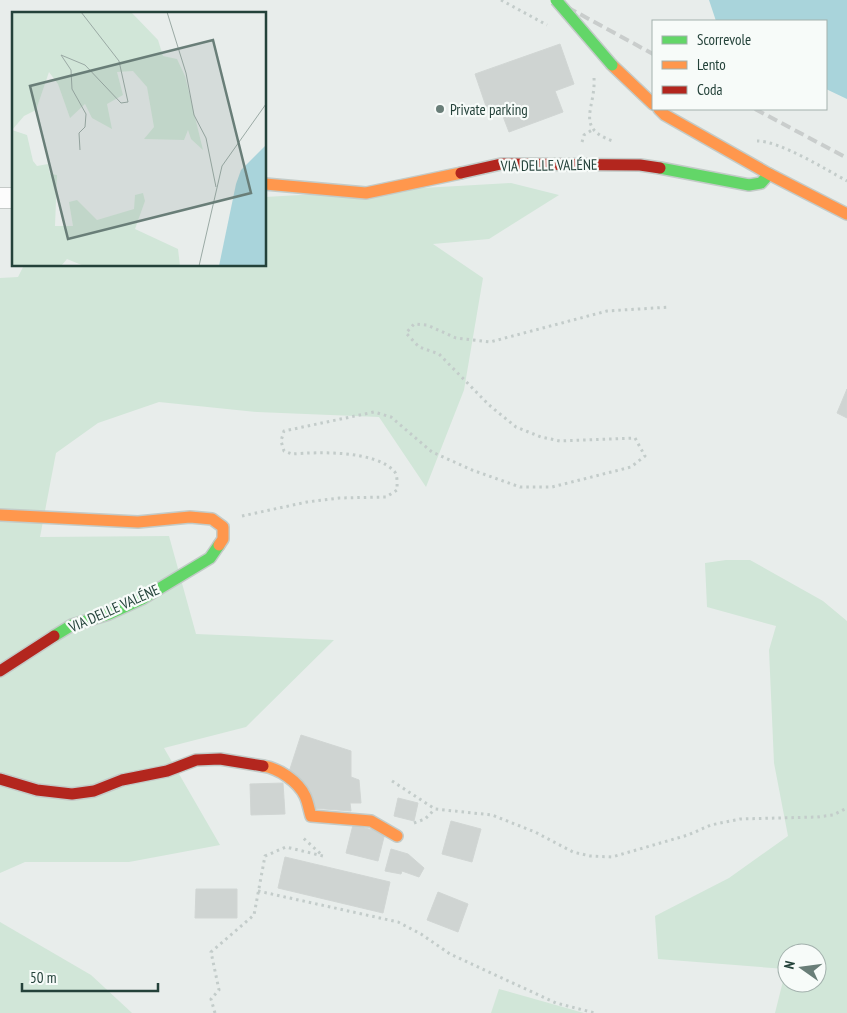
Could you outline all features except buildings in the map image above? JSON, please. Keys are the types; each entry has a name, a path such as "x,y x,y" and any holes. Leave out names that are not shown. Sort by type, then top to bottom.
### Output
{"street":[{"path":"556,0 612,65 652,103"},
{"path":"660,110 665,115 770,174 847,214"},
{"name":"VIA DELLE VALÉNE","path":"266,184 366,193 501,164 640,165 694,173 749,185 761,183 770,174"},
{"path":"0,515 138,522 190,517 212,519 223,527"},
{"name":"VIA DELLE VALÉNE","path":"0,671 72,625 109,614 142,599 210,558 223,539 223,527"},
{"path":"0,779 37,790 72,794 94,791 122,780 167,771 196,760 220,759 272,767 288,777 305,795 311,816 372,821 396,836"}],"path":[{"path":"501,0 549,26"},
{"path":"592,130 589,117 594,87 593,72"},
{"path":"748,141 766,141 847,181"},
{"path":"223,527 241,516 307,502 339,498 386,496 397,490 394,471 375,461 342,454 292,454 284,451 281,441 284,431 297,426 374,412 391,417 432,452 472,470 520,487 552,486 631,467 645,456 642,447 635,438 560,441 541,437 516,427 489,406 439,354 419,347 406,333 414,324 427,325 456,338 490,342 607,311 670,307"},
{"path":"392,781 435,809 492,816 534,832 573,852 590,856 612,857 688,835 711,825 740,819 817,817 833,814 847,808"},
{"path":"214,1013 211,1000 218,990 212,952 254,914 265,856 286,847 322,856 296,831"},
{"path":"258,891 398,922 421,934 450,954 556,1003 595,1013"}],"green space":[{"path":"511,183 559,195 489,239 433,244 483,278 464,390 426,487 379,417 257,412 159,402 98,423 56,453 40,537 169,536 196,634 334,640 246,727 164,748 220,845 129,862 25,862 0,873 0,278 18,277 24,266 266,266 266,197"},
{"path":"726,560 750,560 823,601 847,621 847,1013 775,1013 780,993 827,993 827,943 777,943 777,968 658,959 655,916 729,878 788,836 774,763 769,650 776,626 707,607 705,563"},
{"path":"0,922 91,975 132,1013 0,1013"},
{"path":"499,989 584,1013 491,1013"}],"water":[{"path":"709,0 847,0 847,99 827,89 827,20 716,20"}],"railway":[{"path":"554,0 652,53"},
{"path":"757,110 847,158"}],"traffic: fast":[{"path":"556,0 612,65"},
{"path":"660,168 749,185 761,183 769,174"},
{"path":"54,636 72,625 109,614 142,599 210,558 219,545"}],"traffic: slow":[{"path":"612,65 652,103"},
{"path":"660,110 665,115 769,174 847,214"},
{"path":"266,184 366,193 461,173"},
{"path":"0,515 138,522 190,517 212,519 223,527 223,539 219,545"},
{"path":"263,766 281,772 298,785 306,798 311,816 371,821 397,836"}],"traffic: jam":[{"path":"461,173 501,164 640,165 660,168"},
{"path":"0,671 54,636"},
{"path":"0,779 37,790 72,794 94,791 122,780 167,771 196,760 220,759 263,766"}],"place":[{"name":"Private parking","path":"440,109"}]}
